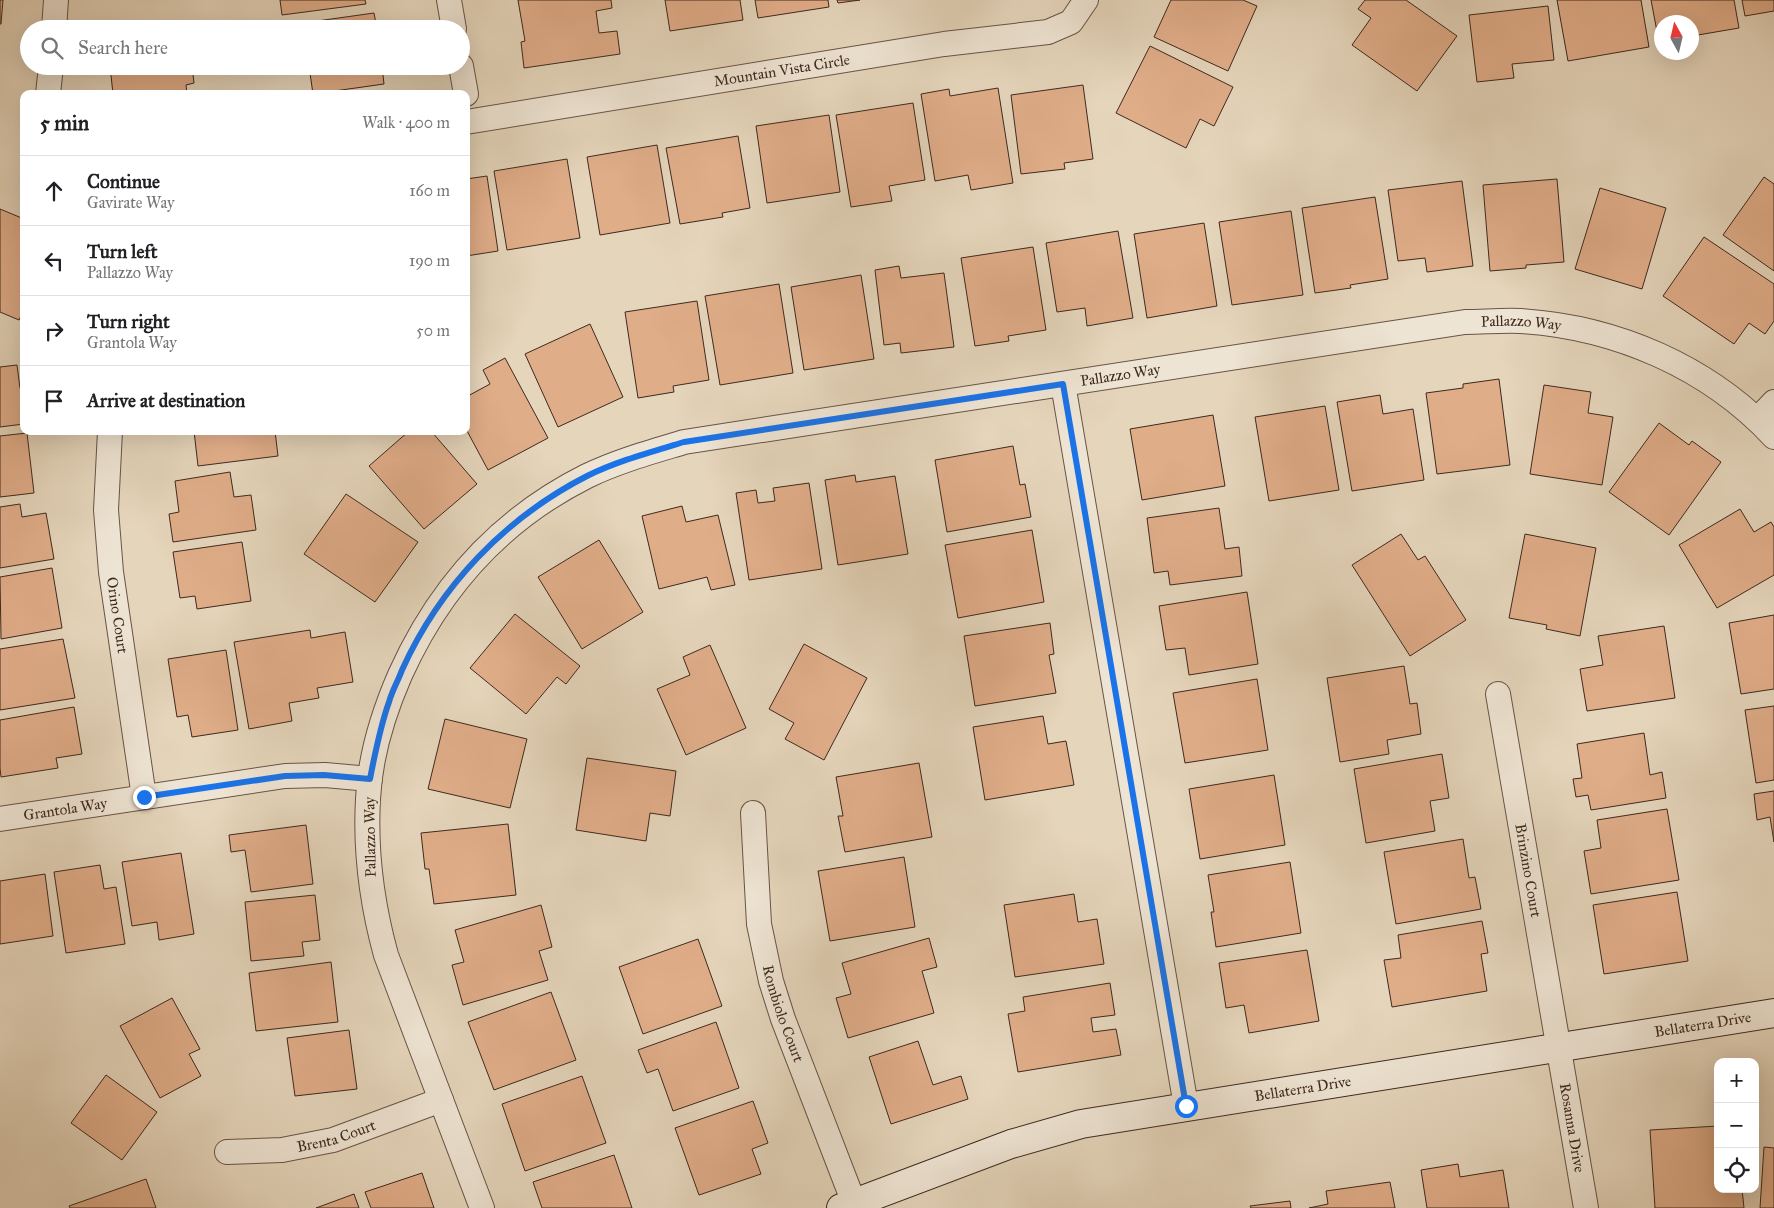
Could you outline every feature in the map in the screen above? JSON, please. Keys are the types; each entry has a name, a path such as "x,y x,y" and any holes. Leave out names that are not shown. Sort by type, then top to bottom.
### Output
{"street":[{"path":"55,20 56,0"},
{"path":"449,0 452,20"},
{"name":"Mountain Vista Circle","path":"470,121 944,44 1048,32 1071,22 1086,0"},
{"path":"48,90 50,75"},
{"path":"463,75 465,90"},
{"name":"Pallazzo Way","path":"482,1208 386,955 376,917 367,858 370,779 378,739 389,700 414,644 435,609 487,547 534,508 587,476 625,460 684,442 1464,322 1520,321 1560,325 1600,333 1657,353 1710,382 1758,419 1774,437"},
{"path":"1063,384 1186,1106"},
{"path":"1758,419 1774,402"},
{"name":"Orino Court","path":"110,435 106,510 111,572 144,797"},
{"name":"Brinzino Court","path":"1498,694 1558,1047"},
{"name":"Grantola Way","path":"0,819 285,776 324,775 370,779"},
{"name":"Rombiolo Court","path":"753,813 759,924 771,981 848,1206"},
{"name":"Bellaterra Drive","path":"848,1206 1011,1144 1081,1124 1774,1013"},
{"name":"Rosanna Drive","path":"1558,1047 1586,1208"},
{"name":"Brenta Court","path":"227,1152 282,1150 333,1140 441,1100"}],"building":[{"path":"0,0 3,0 1,24 0,24"},
{"path":"280,0 365,0 366,4 282,15"},
{"path":"518,0 611,0 612,8 596,11 599,33 617,31 620,54 524,68 521,42 525,41"},
{"path":"665,0 740,0 743,20 670,31"},
{"path":"755,0 828,0 829,7 758,18"},
{"path":"837,0 860,0 838,3"},
{"path":"1171,0 1243,0 1257,6 1228,71 1154,37"},
{"path":"1365,0 1406,0 1457,36 1417,91 1352,45 1371,18 1358,9"},
{"path":"1557,0 1641,0 1649,47 1568,61"},
{"path":"1651,0 1734,0 1739,28 1699,35 1699,15 1654,16"},
{"path":"1742,0 1774,0 1774,11 1745,16"},
{"path":"1548,6 1554,60 1512,64 1514,78 1477,82 1469,15"},
{"path":"374,13 375,20 324,20"},
{"path":"1150,46 1233,87 1214,126 1200,119 1186,148 1116,113"},
{"path":"111,75 193,75 194,83 186,85 187,90 113,90"},
{"path":"310,75 383,75 384,84 341,90 312,90"},
{"path":"1083,85 1093,159 1064,163 1065,169 1021,174 1011,95"},
{"path":"998,88 1013,183 971,190 968,175 935,181 921,94 949,89 950,96"},
{"path":"913,103 925,180 889,186 892,201 851,207 836,115"},
{"path":"829,115 840,192 767,203 756,126"},
{"path":"738,136 750,208 722,213 723,217 680,224 666,148"},
{"path":"657,145 670,223 600,235 587,157"},
{"path":"567,159 580,238 507,250 494,171"},
{"path":"487,176 498,251 470,255 470,178"},
{"path":"1764,177 1774,184 1774,271 1723,235"},
{"path":"1557,179 1564,262 1526,265 1526,268 1490,271 1483,185"},
{"path":"1462,181 1473,266 1427,272 1425,258 1398,261 1388,190"},
{"path":"1600,188 1666,208 1642,289 1575,269"},
{"path":"1375,197 1388,279 1350,285 1351,288 1315,293 1302,208"},
{"path":"0,209 20,217 20,318 19,320 0,312"},
{"path":"1291,211 1303,295 1232,305 1219,222"},
{"path":"1204,223 1217,306 1147,318 1134,234"},
{"path":"1118,231 1133,318 1087,326 1085,308 1057,312 1046,243"},
{"path":"1704,237 1774,284 1774,321 1765,334 1749,323 1734,344 1663,296"},
{"path":"1033,247 1046,330 1008,336 1009,341 975,346 961,258"},
{"path":"899,266 901,278 944,273 954,347 901,353 900,343 884,345 875,270"},
{"path":"861,275 874,359 804,370 791,287"},
{"path":"779,284 793,373 720,385 705,296"},
{"path":"697,301 709,380 673,386 674,392 638,398 625,312"},
{"path":"590,324 623,397 558,427 525,354"},
{"path":"505,358 548,438 488,470 469,435 470,395 490,384 483,370"},
{"path":"17,365 20,388 20,424 0,427 0,367"},
{"path":"1499,379 1510,465 1437,474 1426,393 1463,388 1463,384"},
{"path":"1544,385 1591,392 1588,413 1613,417 1602,485 1530,474"},
{"path":"1380,395 1383,414 1413,409 1424,480 1352,491 1337,402"},
{"path":"1325,406 1339,490 1269,501 1255,417"},
{"path":"1213,415 1225,486 1142,500 1130,429"},
{"path":"1659,423 1689,445 1692,441 1721,462 1669,535 1609,492"},
{"path":"27,435 34,493 0,497 0,436"},
{"path":"194,435 275,435 278,456 198,466"},
{"path":"404,435 434,435 477,484 424,529 369,466"},
{"path":"1013,446 1020,485 1025,484 1031,517 947,532 935,460"},
{"path":"230,472 234,497 251,495 256,530 173,542 169,514 179,512 175,481"},
{"path":"855,475 856,482 895,476 908,554 838,565 825,480"},
{"path":"809,483 822,569 749,580 736,493 756,490 758,503 775,501 773,488"},
{"path":"346,494 418,542 375,602 304,554"},
{"path":"20,504 22,517 46,513 54,559 0,568 0,507"},
{"path":"682,506 686,522 718,515 735,585 711,590 707,577 659,589 642,516"},
{"path":"1219,508 1225,549 1239,547 1242,576 1170,585 1168,571 1154,573 1147,518"},
{"path":"1740,509 1754,532 1771,522 1774,527 1774,575 1717,608 1679,545"},
{"path":"1032,530 1044,602 958,618 945,545"},
{"path":"1401,534 1418,560 1425,556 1466,620 1410,656 1352,565"},
{"path":"1525,534 1596,548 1580,636 1546,629 1547,625 1509,618"},
{"path":"599,540 643,612 582,649 538,577"},
{"path":"242,542 251,601 197,609 195,596 180,598 173,552"},
{"path":"52,568 62,628 1,639 0,577"},
{"path":"1247,592 1258,664 1189,675 1185,648 1166,650 1159,606"},
{"path":"515,614 580,666 566,684 557,677 526,714 470,668"},
{"path":"1774,615 1774,689 1741,694 1729,623"},
{"path":"1050,623 1054,654 1049,655 1056,693 975,706 964,636"},
{"path":"1664,626 1675,698 1587,711 1580,669 1603,665 1598,636"},
{"path":"310,630 311,638 345,632 353,682 317,688 319,698 289,703 292,721 249,729 234,642"},
{"path":"63,639 75,698 0,710 0,649"},
{"path":"804,644 867,678 824,760 785,739 794,723 769,709"},
{"path":"710,645 746,728 686,755 657,689 690,675 683,657"},
{"path":"226,650 238,730 192,737 188,715 177,717 168,659"},
{"path":"1404,666 1410,704 1417,703 1421,734 1387,740 1389,754 1340,762 1327,678"},
{"path":"1257,679 1268,750 1185,763 1173,693"},
{"path":"1774,706 1774,780 1756,783 1745,710"},
{"path":"74,707 82,754 56,758 58,768 1,777 0,720"},
{"path":"1043,716 1048,744 1066,741 1074,785 985,800 973,727"},
{"path":"445,719 527,739 510,808 428,789"},
{"path":"1644,733 1650,775 1662,772 1666,798 1591,810 1588,795 1576,797 1573,779 1582,778 1577,744"},
{"path":"1442,754 1449,798 1430,801 1435,831 1366,843 1354,769"},
{"path":"587,758 676,771 670,816 650,813 646,841 576,830"},
{"path":"919,763 932,837 845,852 838,816 843,816 836,777"},
{"path":"1274,775 1285,845 1200,859 1189,789"},
{"path":"1774,791 1774,842 1770,817 1757,820 1754,794"},
{"path":"1667,809 1679,880 1591,894 1584,851 1601,848 1597,820"},
{"path":"508,824 516,895 434,904 429,869 425,869 421,833"},
{"path":"306,825 313,884 251,892 245,850 231,852 229,835"},
{"path":"1463,839 1469,878 1475,877 1481,909 1396,924 1384,852"},
{"path":"181,853 194,934 159,940 157,922 132,926 122,862"},
{"path":"904,857 915,927 830,941 818,871"},
{"path":"1290,862 1301,933 1216,947 1211,912 1214,912 1208,875"},
{"path":"100,865 104,889 116,887 125,944 66,953 54,872"},
{"path":"45,874 53,936 0,944 0,881"},
{"path":"1677,892 1688,961 1604,974 1593,905"},
{"path":"1074,894 1078,922 1097,919 1104,964 1015,977 1004,905"},
{"path":"315,895 320,940 302,942 304,956 251,961 245,902"},
{"path":"541,905 552,947 539,951 548,980 463,1005 452,965 464,962 455,930"},
{"path":"1482,921 1488,953 1481,954 1487,991 1392,1007 1384,960 1401,958 1398,935"},
{"path":"929,938 937,967 922,971 934,1013 848,1038 836,998 851,994 842,963"},
{"path":"698,939 722,1006 643,1034 619,967"},
{"path":"1307,950 1319,1021 1249,1033 1244,1005 1226,1008 1219,963"},
{"path":"331,962 338,1022 256,1031 249,973"},
{"path":"1110,983 1115,1015 1091,1018 1093,1032 1116,1029 1121,1055 1018,1072 1008,1014 1025,1011 1023,997"},
{"path":"551,992 576,1060 494,1090 468,1022"},
{"path":"172,998 200,1049 189,1054 201,1076 160,1098 120,1026"},
{"path":"716,1022 739,1088 673,1111 658,1069 647,1073 638,1050"},
{"path":"349,1030 357,1089 295,1096 287,1038"},
{"path":"918,1041 933,1085 961,1076 968,1099 891,1124 869,1057"},
{"path":"106,1075 157,1112 122,1160 71,1123"},
{"path":"582,1076 606,1143 525,1171 502,1104"},
{"path":"753,1101 768,1143 752,1149 761,1174 699,1195 675,1128"},
{"path":"1714,1126 1714,1193 1742,1193 1744,1208 1655,1208 1650,1130"},
{"path":"1764,1147 1774,1148 1774,1208 1760,1208"},
{"path":"614,1155 632,1208 542,1208 533,1182"},
{"path":"1458,1164 1460,1177 1503,1170 1509,1208 1427,1208 1421,1170"},
{"path":"422,1173 434,1208 371,1208 365,1192"},
{"path":"146,1179 156,1208 70,1208 69,1206"},
{"path":"1390,1182 1395,1208 1309,1208 1328,1204 1326,1191"},
{"path":"354,1194 359,1208 316,1208"},
{"path":"1290,1201 1291,1208 1251,1208 1250,1206"}],"route":[{"path":"144,797 285,776 324,775 370,779 378,739 389,700 414,644 435,609 487,547 534,508 587,476 625,460 684,442 1063,384 1186,1106"}]}
